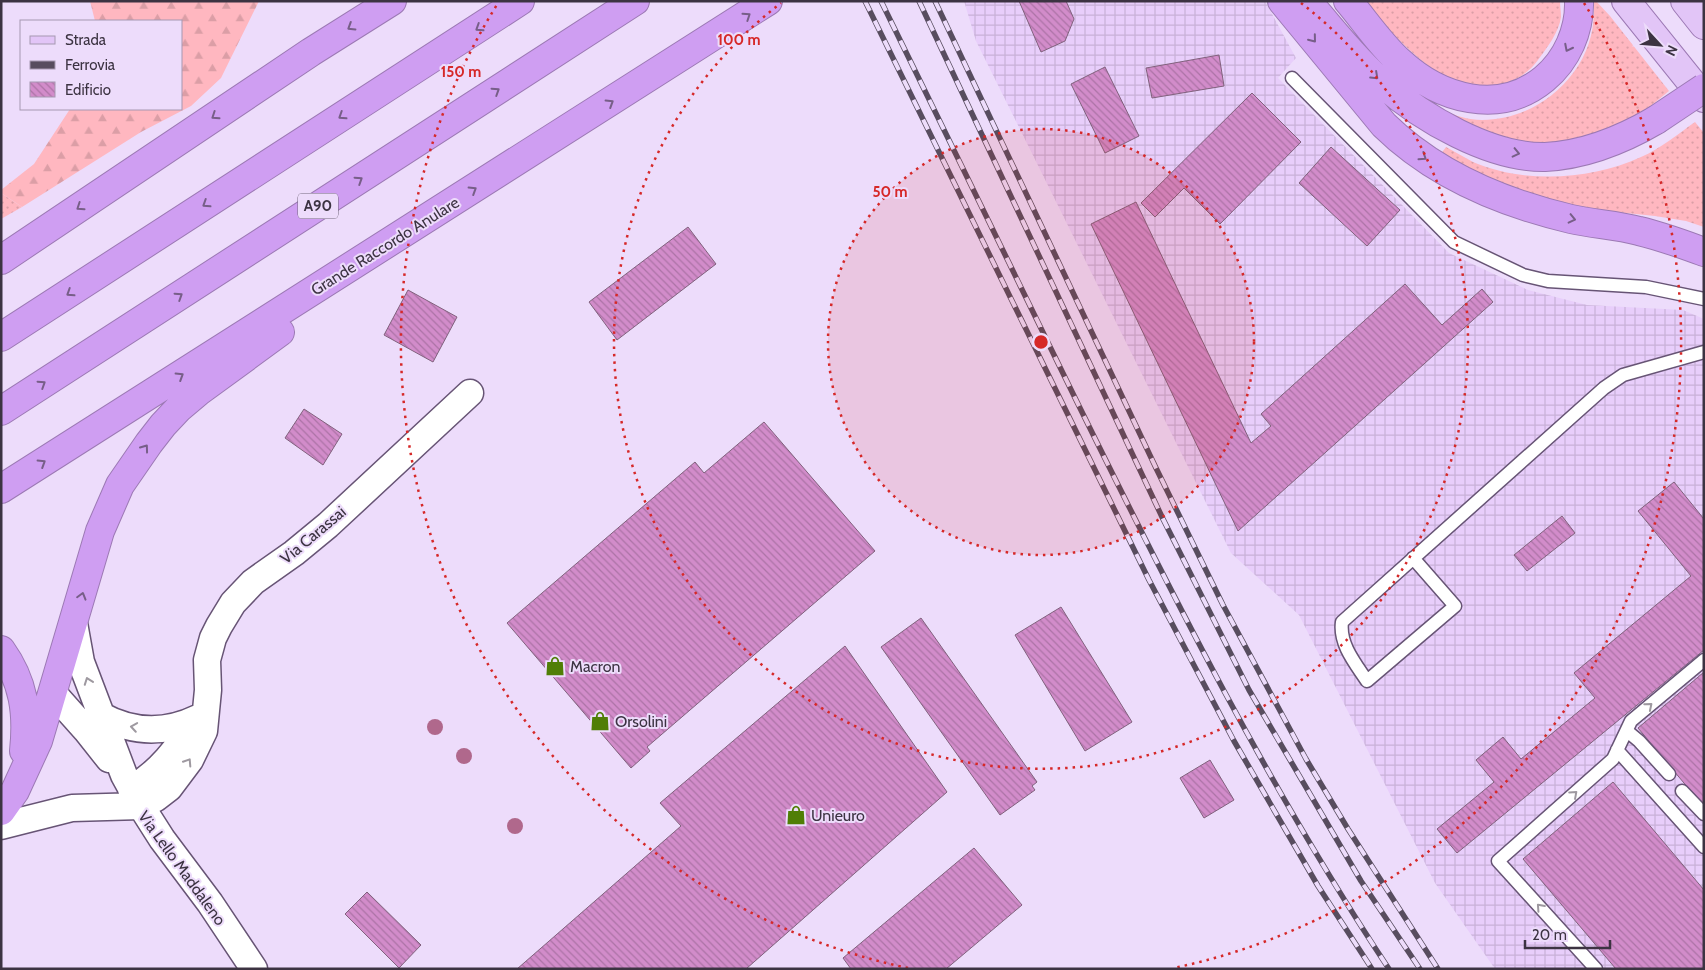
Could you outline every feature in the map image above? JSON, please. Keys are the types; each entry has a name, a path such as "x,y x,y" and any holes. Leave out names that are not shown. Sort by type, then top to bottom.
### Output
{"highway":[{"path":"1,260 312,52 392,1"},
{"path":"1,337 520,1"},
{"name":"A90","path":"1,411 635,1"},
{"name":"Grande Raccordo Anulare","path":"1,489 768,1"},
{"path":"1282,1 1384,125 1403,142 1439,168 1512,202 1572,219 1638,230 1704,252"},
{"path":"1307,1 1366,68 1382,83 1423,114 1454,132 1489,146 1530,156 1562,156 1602,146 1629,135 1656,120 1704,88"},
{"path":"1348,1 1392,54 1421,78 1459,96 1494,100 1514,97 1525,92 1537,85 1557,66 1572,40 1578,17 1579,1"},
{"path":"1,811 22,777 38,741 100,531 110,506 134,464 163,425 179,408 288,326 343,273"},
{"path":"1,649 52,693"},
{"path":"1,649 14,673 25,706 26,730 22,777"}],"main road":[{"path":"1626,1 1704,98"},
{"path":"1685,1 1704,25"}],"street":[{"name":"Via Carassai","path":"139,790 174,782 197,748 204,731 202,711 208,690 207,660 211,644 218,626 236,600 253,582 316,534 470,393"},
{"path":"74,623 81,662 100,715 139,790"},
{"path":"52,693 139,790"},
{"path":"100,715 112,722 125,726 153,730 182,726 202,711"},
{"name":"Via Lello Maddaleno","path":"1,826 139,790 254,969"}],"lane":[{"path":"1292,78 1454,242 1523,275 1548,281 1646,287 1704,299"},
{"path":"1413,558 1455,606 1367,681 1349,654 1341,632 1342,622 1413,558 1604,388 1623,375 1704,352"},
{"path":"1596,969 1498,861 1613,759 1632,721 1704,660"},
{"path":"1627,731 1669,774"},
{"path":"1617,750 1704,847"},
{"path":"1682,791 1704,814"}],"shaded area":[{"path":"964,1 1265,1 1296,58 1278,78 1449,253 1528,290 1587,305 1683,310 1704,319 1704,969 1495,969 1435,883 1299,615 1231,553 976,41"}],"green space":[{"path":"90,1 259,1 221,78 191,106 141,132 22,207 1,193 1,190 34,164 69,110 182,110 182,20 95,20"},
{"path":"1363,1 1560,1 1561,17 1558,28 1549,45 1534,65 1524,74 1506,83 1473,86 1449,79 1422,61 1396,37"},
{"path":"1593,1 1596,1 1610,16 1669,91 1631,122 1583,145 1527,146 1467,126 1407,93 1443,111 1472,119 1482,120 1505,117 1527,110 1546,99 1564,84 1578,66 1588,46 1593,24"},
{"path":"1695,122 1704,133 1704,227 1686,221 1655,216 1548,203 1437,159 1446,147 1473,162 1514,174 1557,176 1601,171 1622,165 1648,154"},
{"path":"1,193 22,207 1,219"}],"building":[{"path":"1019,1 1066,1 1074,19 1065,41 1041,52"},
{"path":"1219,55 1224,86 1152,98 1146,68"},
{"path":"1105,67 1139,136 1105,153 1071,84"},
{"path":"1252,93 1301,142 1220,224 1184,188 1155,217 1141,203"},
{"path":"1331,147 1400,210 1367,246 1299,183"},
{"path":"1136,202 1251,443 1271,426 1261,414 1405,284 1442,325 1482,289 1493,302 1238,531 1091,224"},
{"path":"688,227 716,264 617,340 589,302"},
{"path":"408,290 457,317 433,362 384,335"},
{"path":"304,409 342,434 323,465 285,438"},
{"path":"764,422 875,551 647,747 650,751 631,768 507,623 695,462 704,473"},
{"path":"1674,482 1704,519 1704,650 1457,853 1437,829 1494,782 1476,760 1503,737 1521,759 1595,698 1574,673 1691,576 1638,511"},
{"path":"1562,516 1575,533 1527,571 1514,555"},
{"path":"1061,607 1132,722 1085,751 1015,635"},
{"path":"921,618 1037,782 1032,786 1035,790 1000,815 881,647"},
{"name":"Unieuro","path":"845,646 947,792 746,969 517,969 681,826 660,803"},
{"path":"1704,672 1704,807 1638,728"},
{"path":"1210,760 1234,800 1204,818 1180,778"},
{"path":"1613,782 1704,890 1704,969 1616,969 1523,859"},
{"path":"974,848 1022,905 946,969 851,969 843,958"},
{"path":"367,892 421,945 399,968 345,914"}],"railway":[{"path":"865,1 1149,580 1234,741 1318,886 1372,969"},
{"path":"881,1 1187,622 1304,833 1389,969"},
{"path":"919,1 1163,519 1249,690 1361,881 1420,969"},
{"path":"935,1 1156,468 1223,605 1306,759 1348,829 1438,969"}],"place":[{"name":"Macron","path":"555,666"},
{"name":"Orsolini","path":"600,721"},
{"name":"Unieuro","path":"796,815"}]}
